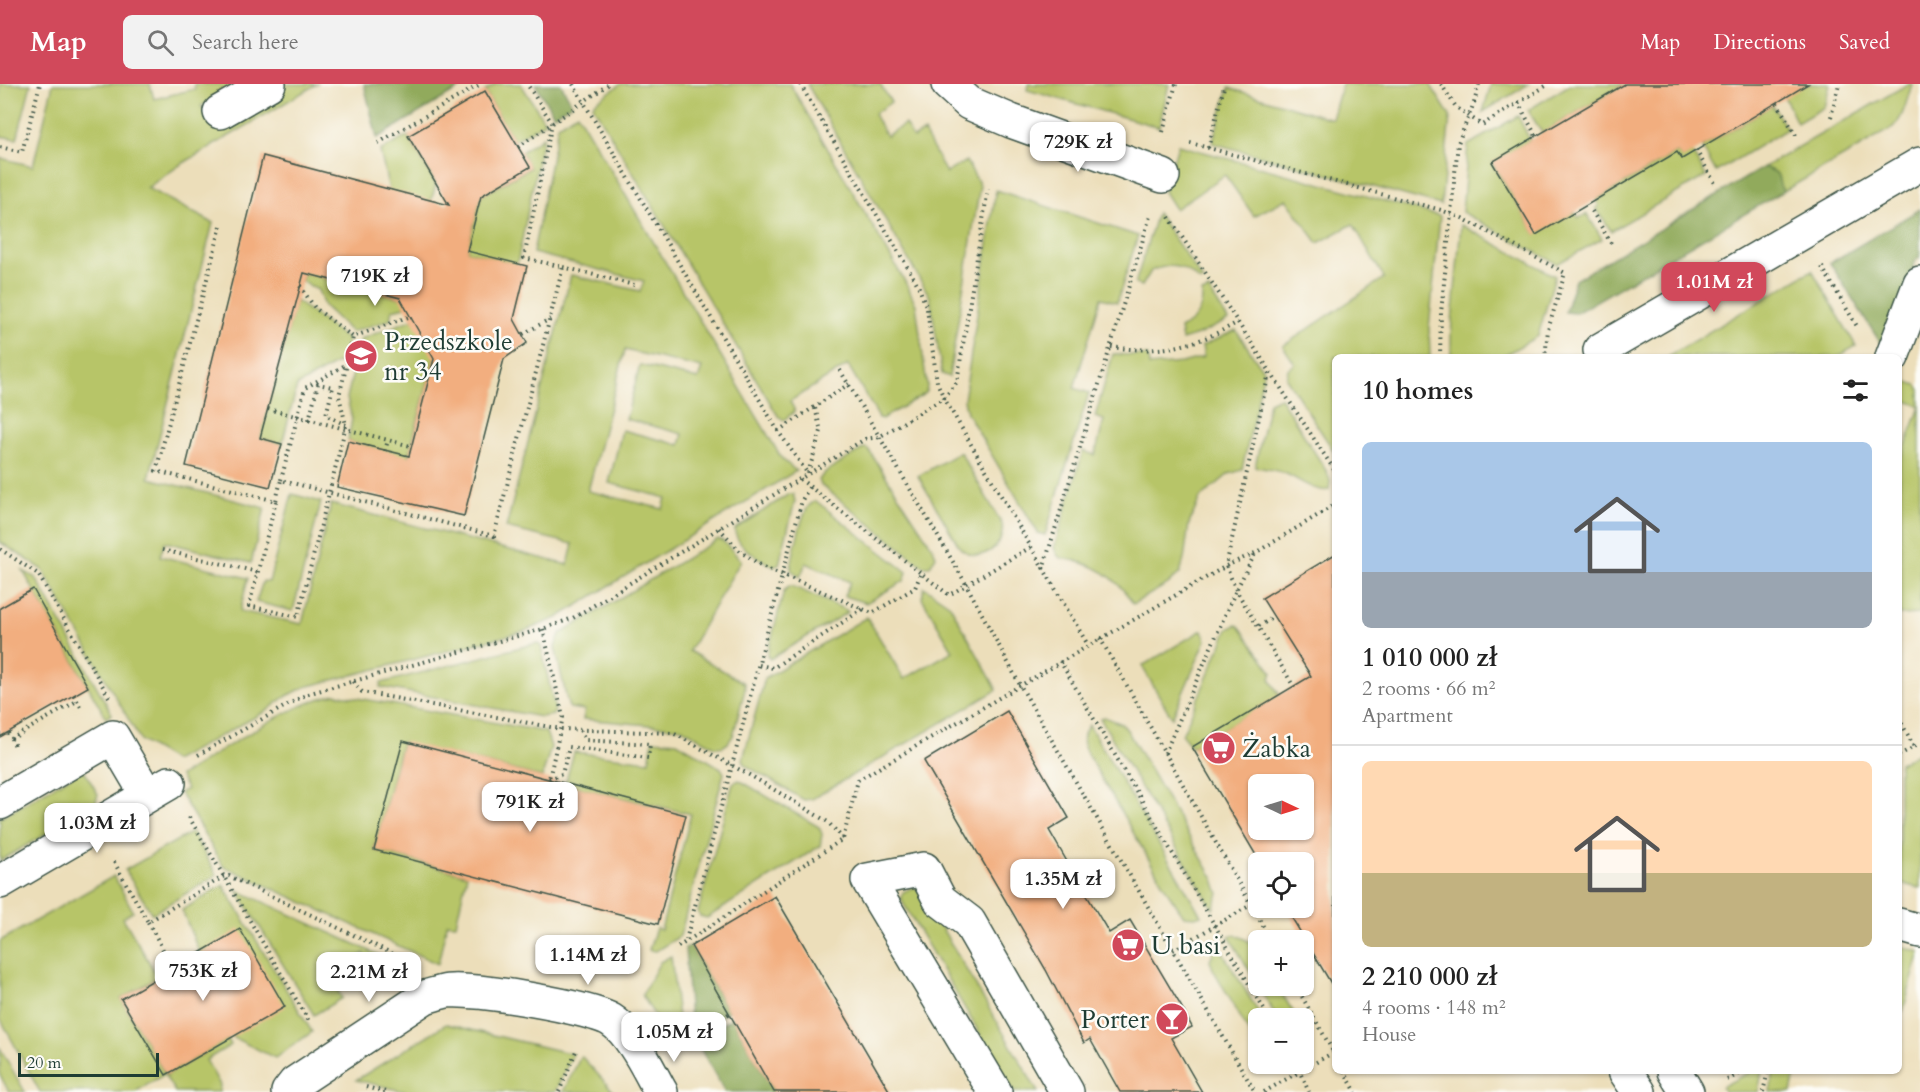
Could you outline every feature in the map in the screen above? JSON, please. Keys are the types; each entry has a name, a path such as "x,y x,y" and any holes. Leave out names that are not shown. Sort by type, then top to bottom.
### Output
{"street":[{"path":"220,112 268,84"},
{"path":"948,84 969,103 1159,186"},
{"path":"1600,350 1920,164"},
{"path":"1893,354 1920,283"},
{"path":"0,803 113,737 158,789 0,882"},
{"path":"995,1092 868,880 924,869 940,900 969,922 1067,1092"},
{"path":"1902,926 1920,931"},
{"path":"288,1092 295,1083 331,1058 425,997 448,991 484,992 591,1012 612,1021 629,1038 661,1092"},
{"path":"1627,1074 1639,1092"},
{"path":"1676,1074 1687,1092"}],"path":[{"path":"0,147 22,152 40,84"},
{"path":"378,143 481,84"},
{"path":"527,84 552,123 524,258 638,286"},
{"path":"573,84 778,431 808,474"},
{"path":"518,147 609,84"},
{"path":"800,84 918,285 927,309 938,382 944,398 1088,645"},
{"path":"1161,135 1176,84"},
{"path":"1442,84 1456,107 1482,125 1549,84"},
{"path":"1438,354 1458,143 1479,84"},
{"path":"1831,117 1839,84"},
{"path":"1208,148 1224,87"},
{"path":"1518,102 1536,136"},
{"path":"1777,103 1797,137"},
{"path":"1043,569 1174,139 1451,215 1565,273 1548,330 1545,354"},
{"path":"1696,150 1716,185"},
{"path":"1159,186 1269,373 1332,467"},
{"path":"331,1058 223,877 158,789 178,766 307,694 543,629 573,618 865,440 879,437 944,398 957,382 988,189"},
{"path":"1592,211 1612,245"},
{"path":"221,226 156,471 276,501"},
{"path":"281,480 494,536 563,267"},
{"path":"300,286 315,308 353,337"},
{"path":"1845,307 1863,338"},
{"path":"353,337 411,316"},
{"path":"523,334 550,319"},
{"path":"1111,347 1141,350 1181,346 1201,341 1238,322"},
{"path":"347,364 305,388 249,606 298,618 346,425 339,396 347,364 353,337"},
{"path":"840,370 966,584 1020,685 1255,1092"},
{"path":"1269,373 1226,566 1236,590 1294,687"},
{"path":"309,420 318,384 333,387 326,415 346,425"},
{"path":"778,431 849,384"},
{"path":"808,474 820,431 815,408"},
{"path":"268,409 411,446"},
{"path":"385,451 388,440"},
{"path":"800,479 949,595 1031,547"},
{"path":"686,940 802,500 810,486"},
{"path":"678,947 843,839 858,780 1060,661 1226,566 1255,553 1332,507"},
{"path":"719,528 750,560 872,613 915,588 921,573"},
{"path":"0,549 38,574 118,714 113,737"},
{"path":"162,550 258,572"},
{"path":"1164,753 1236,590 1255,553"},
{"path":"759,665 773,668 863,609"},
{"path":"1259,626 1274,616"},
{"path":"543,629 563,717 549,779 562,774 569,747 648,758 650,744 585,740 580,729"},
{"path":"1100,638 1248,900"},
{"path":"1060,661 1263,1008"},
{"path":"353,682 362,692 561,729 673,733 828,822 843,839 868,880"},
{"path":"8,733 11,739 77,701 74,695"},
{"path":"1902,724 1914,747"},
{"path":"1902,753 1920,744"},
{"path":"94,826 173,968"},
{"path":"148,922 223,877 229,876 438,975 448,991"},
{"path":"1173,950 1248,907"},
{"path":"1302,996 1332,1050"},
{"path":"689,1041 730,1013"},
{"path":"1314,1064 1332,1055"},
{"path":"1264,1092 1295,1074"},
{"path":"1301,1074 1309,1092"},
{"path":"1346,1074 1356,1092"},
{"path":"1724,1082 1739,1074"},
{"path":"1763,1092 1767,1074"}],"green space":[{"path":"0,84 31,84 17,139 0,136"},
{"path":"53,84 150,84 154,99 195,89 194,84 240,84 201,106 212,125 285,84 317,84 180,165 147,188 213,223 149,478 265,508 251,563 165,542 160,556 248,578 240,611 302,624 331,504 568,565 573,544 506,528 571,275 640,291 644,281 533,253 558,125 577,113 782,459 796,471 557,618 522,632 305,687 283,698 268,710 174,761 141,741 42,569 0,542 0,158 33,166","holes":["625,350 702,368 698,379 640,365 626,419 683,434 680,445 622,430 609,483 666,498 663,509 588,491"]},
{"path":"364,84 467,84 377,138"},
{"path":"496,84 521,84 545,122 514,141 485,91"},
{"path":"535,84 561,84 572,104 554,115"},
{"path":"621,84 790,84 907,285 916,305 926,393 882,419 879,418 848,365 790,401 795,411 784,420 778,416 593,106"},
{"path":"807,84 880,84 891,102 874,114 886,136 905,124 913,138 924,132 946,173 966,161 980,185 949,377 942,374 930,297"},
{"path":"1028,84 1169,84 1159,127 1027,90"},
{"path":"1342,84 1430,84 1450,116 1441,205 1212,143 1229,88 1332,119"},
{"path":"1491,84 1529,84 1483,112"},
{"path":"1571,84 1625,84 1542,133 1528,110"},
{"path":"1794,84 1830,84 1824,107 1797,123 1782,92"},
{"path":"1908,84 1912,84 1905,108 1893,128 1784,191 1778,184 1777,174 1764,167"},
{"path":"1772,105 1787,129 1716,172 1702,147"},
{"path":"1518,116 1530,140 1492,163 1536,234 1574,212 1579,218 1587,214 1602,239 1557,264 1462,212 1468,145"},
{"path":"408,136 436,184 420,240 389,190 380,151"},
{"path":"543,137 517,264 467,251 481,196 530,168 521,152"},
{"path":"1178,145 1440,216 1429,328 1430,354 1332,354 1332,448 1286,378 1288,369 1295,364 1283,346 1384,278 1353,224 1318,243 1286,199 1254,216 1225,175 1175,209 1164,192"},
{"path":"1677,152 1682,158 1692,152 1706,176 1611,231 1596,208 1599,206 1596,200"},
{"path":"1764,167 1776,173 1784,191 1576,313 1565,312 1575,280"},
{"path":"996,190 1138,236 1117,302 1101,298 1074,388 1089,393 1045,535 1038,533 967,413 964,400"},
{"path":"1920,209 1920,257 1916,260 1883,347 1830,263"},
{"path":"1157,213 1203,280 1200,281 1189,272 1172,266 1151,271 1142,286 1135,284"},
{"path":"1461,225 1555,276 1538,336 1506,354 1451,354"},
{"path":"1812,270 1856,346 1842,354 1672,354"},
{"path":"304,273 408,300 406,307 392,310 390,320 351,332 324,306 318,290 302,281"},
{"path":"1209,290 1228,320 1182,340 1180,329 1194,319 1200,310 1202,293"},
{"path":"296,301 348,340 344,359 297,386 282,444 260,438"},
{"path":"447,310 408,457 348,441 352,419 347,398 361,339 413,319"},
{"path":"1236,330 1263,370 1242,470 1229,474 1200,498 1189,524 1180,573 1168,584 1133,604 1112,578 1084,563 1061,558 1054,548 1083,451 1095,455 1104,420 1095,417 1113,354 1148,356 1149,366 1182,363 1204,357 1202,346"},
{"path":"1902,380 1917,385 1920,390 1920,406 1902,399"},
{"path":"1280,397 1327,472 1330,481 1329,490 1312,487 1284,473 1255,467 1269,402"},
{"path":"1920,407 1920,614 1902,615 1902,456"},
{"path":"864,448 868,449 933,548 936,556 930,566 923,566 821,485 819,480 824,473"},
{"path":"960,452 1002,524 1000,540 995,547 983,554 967,553 960,548 918,476"},
{"path":"292,494 321,502 293,611 256,602 263,581 269,582"},
{"path":"789,494 793,494 795,501 779,564 774,567 744,547 736,536 735,529"},
{"path":"816,501 907,572 904,581 866,603 844,596 850,582 806,563 800,577 791,570 805,512"},
{"path":"718,539 723,541 741,560 689,651 744,683 745,689 733,736 727,744 715,747 682,728 583,719 585,710 570,708 568,705 555,647 560,634"},
{"path":"23,571 36,578 112,714 106,718"},
{"path":"789,586 848,612 770,659 767,655 784,591"},
{"path":"924,587 950,605 997,690 812,799 804,800 745,765 743,759 765,678 867,617 904,679 953,651 922,598"},
{"path":"1236,625 1272,672 1270,679 1280,696 1192,747 1182,735 1228,629"},
{"path":"1202,630 1206,640 1172,718 1142,666"},
{"path":"537,643 541,646 555,710 553,715 541,717 380,687 381,683"},
{"path":"335,694 546,732 551,747 542,777 402,742 374,850 467,875 456,924 447,923 438,964 223,866 180,793 187,789 180,776 274,719"},
{"path":"1104,717 1122,724 1127,730 1214,879 1219,894 1213,909 1100,718"},
{"path":"1089,725 1201,915 1184,916 1169,894 1085,750 1084,737"},
{"path":"653,740 677,742 721,768 724,773 680,936 656,951 649,950 656,928 661,930 691,814 565,784 574,752 649,761"},
{"path":"1920,752 1920,888 1902,884 1902,761"},
{"path":"83,769 98,794 95,805 0,861 0,818"},
{"path":"739,780 819,827 822,834 820,846 707,918 700,916 698,912 733,783"},
{"path":"192,832 217,875 152,914 125,870"},
{"path":"114,876 133,911 123,918 158,977 121,999 165,1074 135,1092 40,1092 0,1018 0,941"},
{"path":"223,885 312,1032 275,1058 234,1038 182,910"},
{"path":"913,887 919,889 1038,1092 1014,1092 903,903 901,897 903,892"},
{"path":"237,890 409,969 398,977 388,963 376,971 364,953 329,976 342,998 314,1015"},
{"path":"1235,935 1248,941 1248,969 1229,936"},
{"path":"1217,943 1256,1008 1248,1008 1248,1030 1213,969 1210,960"},
{"path":"691,946 728,1011 691,1036 685,948"},
{"path":"1902,947 1920,952 1902,1011"},
{"path":"671,956 680,1035 667,1036 642,995 660,962"},
{"path":"1264,996 1283,996 1291,1008 1271,1008"},
{"path":"732,1018 774,1092 725,1092 696,1041"},
{"path":"446,1024 573,1054 555,1092 407,1092 356,1080"},
{"path":"228,1039 231,1045 206,1060 220,1085 219,1092 175,1092 165,1076"},
{"path":"0,1048 25,1092 9,1092 0,1075"},
{"path":"581,1056 614,1092 563,1092"},
{"path":"1746,1074 1761,1074 1758,1092 1725,1092 1721,1087"},
{"path":"1773,1074 1795,1074 1791,1092 1770,1092"}],"building":[{"path":"1625,84 1808,84 1682,159 1677,152 1536,235 1492,162"},
{"path":"485,91 530,167 481,196 467,251 527,266 514,319 527,343 504,359 464,516 337,487 348,441 409,456 434,359 400,298 304,273 260,438 282,444 270,487 186,466 263,156 449,205 408,136"},
{"path":"1332,556 1332,985 1314,955 1314,930 1299,930 1292,918 1314,918 1314,852 1254,852 1192,747 1311,676 1262,598"},
{"path":"33,589 88,687 0,737 0,608"},
{"path":"1007,711 1069,818 1049,830 1069,865 1109,933 1130,920 1192,1027 1171,1038 1202,1092 1120,1092 1090,1039 1084,1043 1046,970 924,761"},
{"path":"403,741 686,815 658,924 374,850"},
{"path":"775,896 890,1092 774,1092 691,946"},
{"path":"240,929 285,1007 166,1075 121,999"}],"place":[{"name":"Przedszkole nr 34","path":"361,356"},
{"name":"Żabka","path":"1219,748"},
{"name":"U basi","path":"1128,945"},
{"name":"Porter","path":"1172,1019"}]}
